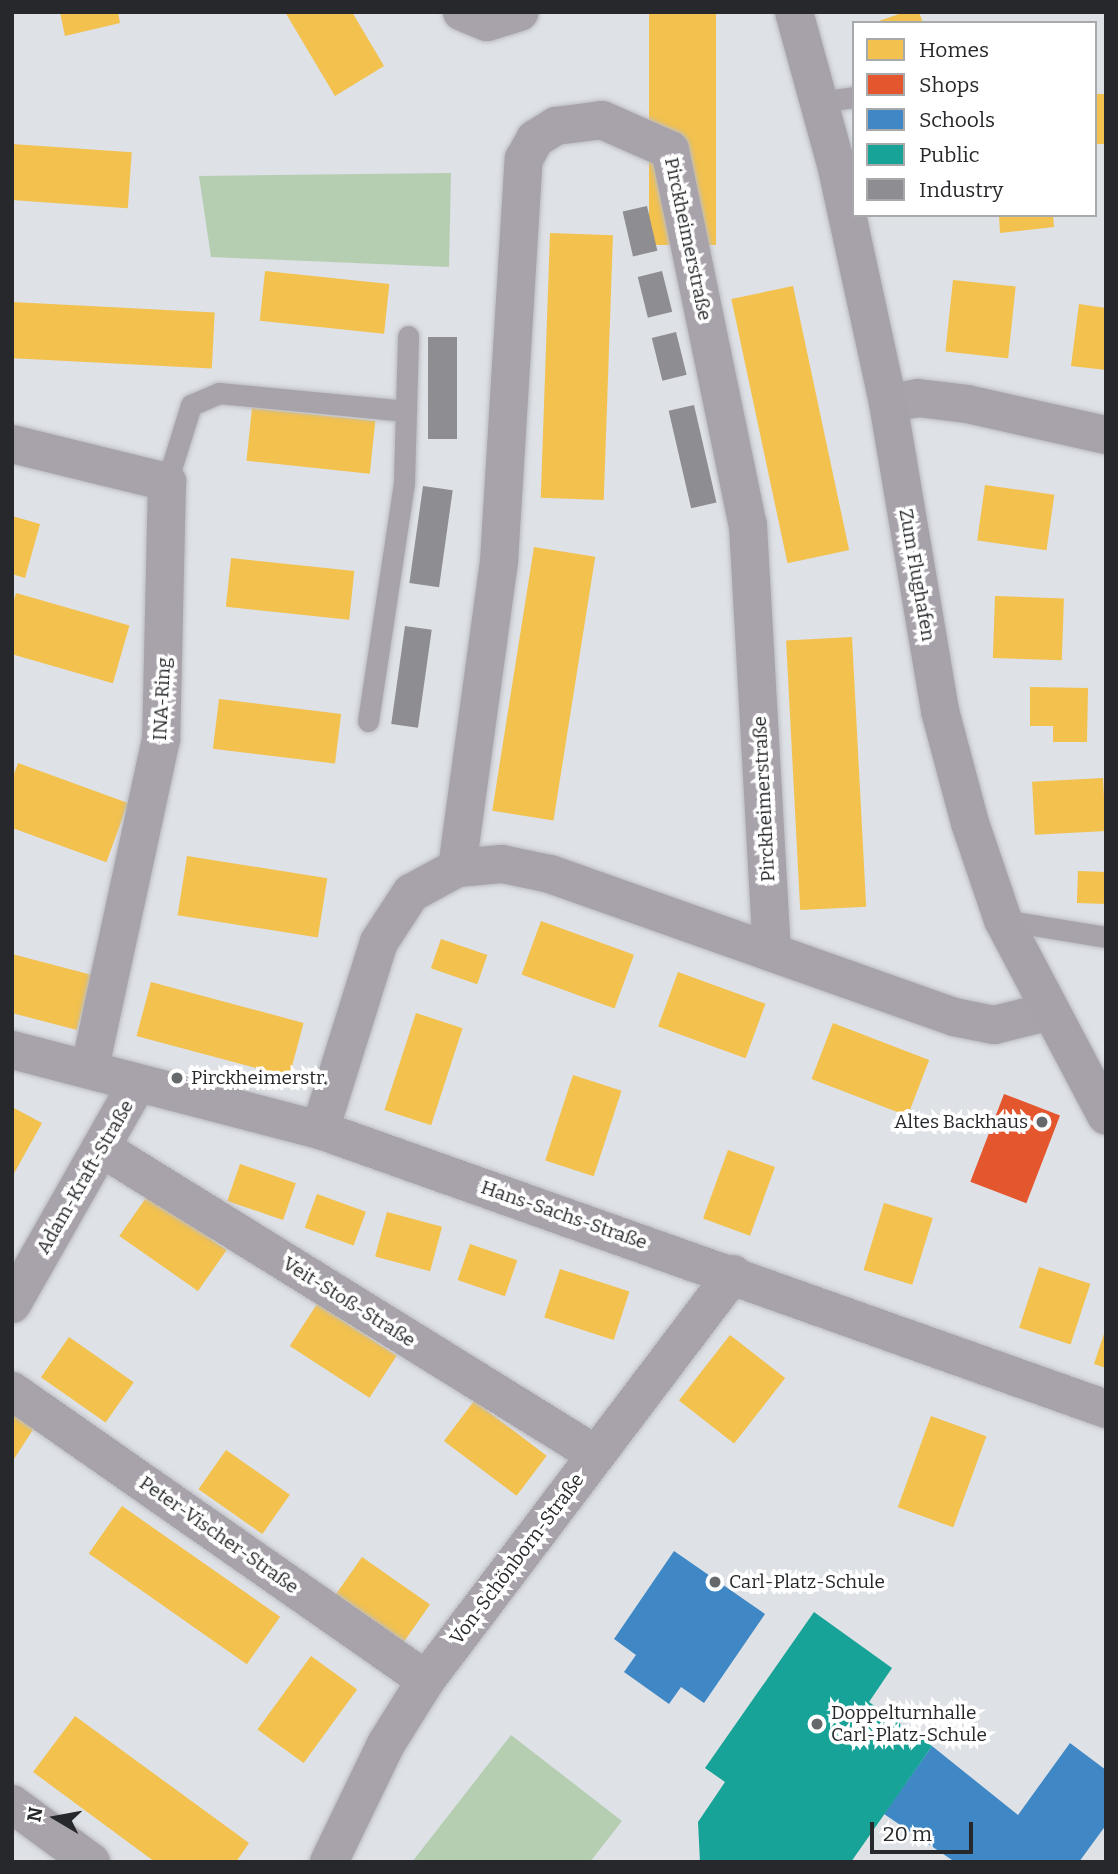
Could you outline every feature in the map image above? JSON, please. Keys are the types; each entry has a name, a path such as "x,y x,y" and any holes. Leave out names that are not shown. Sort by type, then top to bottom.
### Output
{"street":[{"path":"462,12 487,22 520,12"},
{"name":"Zum Flughafen","path":"794,12 836,99 852,193"},
{"name":"Pirckheimerstraße","path":"457,868 499,562 524,159 535,139 556,126 602,120 670,150 748,525 772,952"},
{"name":"Zum Flughafen","path":"856,217 940,711 1003,920 1047,1012 1106,1115"},
{"path":"888,403 918,397 967,404 1106,435"},
{"path":"12,444 167,482"},
{"name":"INA-Ring","path":"90,1068 161,739 167,482"},
{"path":"320,1129 379,942 411,893 457,868 502,864 550,874 954,1017 994,1025 1047,1012"},
{"name":"Hans-Sachs-Straße","path":"12,1050 90,1068 136,1086 320,1129 1106,1409"},
{"name":"Adam-Kraft-Straße","path":"12,1304 103,1149 136,1086"},
{"name":"Veit-Stoß-Straße","path":"103,1149 595,1454"},
{"name":"Von-Schönborn-Straße","path":"328,1862 386,1744 426,1680 733,1274"},
{"name":"Peter-Vischer-Straße","path":"12,1391 426,1680"},
{"path":"12,1804 91,1862"}],"lane":[{"path":"368,722 404,482 408,336"},
{"path":"167,482 191,405 219,393 406,411"},
{"path":"1003,920 1106,937"}],"green space":[{"path":"451,173 449,267 211,257 199,176"},
{"path":"511,1735 622,1821 590,1862 412,1862"}],"building: Homes":[{"path":"60,12 118,12 120,23 65,36"},
{"path":"285,12 352,12 384,66 335,96"},
{"path":"649,12 716,12 716,245 649,245"},
{"path":"905,12 919,12 922,21 879,21"},
{"path":"1097,94 1106,94 1106,144 1097,144"},
{"path":"12,144 132,152 128,208 12,200"},
{"path":"999,217 1053,217 1054,227 1000,233"},
{"path":"550,233 613,235 604,500 541,498"},
{"path":"265,271 389,284 384,334 260,321"},
{"path":"953,280 1016,287 1008,358 945,352"},
{"path":"793,286 849,550 788,563 731,299"},
{"path":"12,302 215,313 212,369 12,358"},
{"path":"1079,304 1106,308 1106,370 1071,366"},
{"path":"252,408 375,421 370,474 246,461"},
{"path":"985,485 1054,495 1047,550 977,540"},
{"path":"12,516 40,524 25,578 12,574"},
{"path":"534,547 595,557 553,820 492,811"},
{"path":"231,558 354,571 349,620 226,607"},
{"path":"16,593 129,626 113,683 12,654 12,607"},
{"path":"995,596 1064,598 1062,660 993,658"},
{"path":"852,637 866,907 800,910 786,640"},
{"path":"1030,687 1088,688 1087,742 1053,742 1053,726 1030,726"},
{"path":"219,699 341,714 335,764 213,749"},
{"path":"18,763 128,803 106,862 12,828 12,779"},
{"path":"1103,778 1106,831 1035,835 1032,782"},
{"path":"187,856 327,878 318,937 178,915"},
{"path":"1078,871 1106,872 1105,904 1077,903"},
{"path":"541,921 634,955 615,1008 522,975"},
{"path":"441,939 487,955 477,984 431,968"},
{"path":"12,954 92,975 77,1030 12,1013"},
{"path":"678,972 765,1004 746,1058 658,1027"},
{"path":"151,982 304,1023 289,1077 137,1036"},
{"path":"416,1013 463,1028 431,1125 384,1110"},
{"path":"833,1023 929,1060 908,1116 811,1079"},
{"path":"573,1075 622,1091 594,1176 545,1161"},
{"path":"12,1107 42,1123 12,1177"},
{"path":"728,1150 775,1167 750,1236 703,1219"},
{"path":"240,1164 296,1183 283,1220 227,1201"},
{"path":"317,1194 366,1212 354,1246 305,1228"},
{"path":"148,1195 227,1250 198,1291 119,1236"},
{"path":"884,1203 933,1218 912,1285 864,1270"},
{"path":"387,1212 442,1227 430,1271 375,1256"},
{"path":"470,1244 517,1260 505,1296 458,1280"},
{"path":"1039,1267 1090,1284 1071,1345 1019,1328"},
{"path":"560,1269 629,1292 614,1340 544,1318"},
{"path":"317,1304 397,1356 369,1398 290,1346"},
{"path":"1106,1331 1106,1368 1094,1364"},
{"path":"730,1335 785,1378 734,1444 679,1400"},
{"path":"69,1337 134,1382 106,1422 41,1377"},
{"path":"474,1401 547,1456 517,1496 444,1441"},
{"path":"12,1414 34,1428 12,1462"},
{"path":"931,1416 986,1436 953,1527 898,1507"},
{"path":"226,1450 290,1495 262,1534 198,1489"},
{"path":"122,1506 280,1617 247,1664 89,1554"},
{"path":"362,1557 430,1605 400,1648 332,1600"},
{"path":"311,1656 357,1690 304,1763 258,1730"},
{"path":"75,1716 249,1843 236,1862 155,1862 33,1772"}],"building: Shops":[{"path":"1004,1094 1060,1116 1026,1203 970,1182"}],"building: Schools":[{"path":"674,1551 765,1614 704,1703 681,1687 669,1704 624,1672 636,1655 614,1639"},
{"path":"1070,1743 1106,1770 1106,1825 1079,1862 955,1862 884,1814 932,1746 1018,1815"}],"building: Public":[{"name":"Doppelturnhalle Carl-Platz-Schule","path":"814,1612 892,1668 869,1702 932,1746 851,1862 700,1862 698,1822 725,1782 705,1768"}],"building: Industry":[{"path":"647,206 657,251 633,256 623,212"},
{"path":"662,271 672,312 648,318 638,277"},
{"path":"676,332 687,375 662,381 652,338"},
{"path":"428,337 457,337 457,439 428,439"},
{"path":"694,405 716,502 691,508 669,411"},
{"path":"423,486 453,490 439,587 409,583"},
{"path":"405,626 432,630 418,728 391,724"}],"place":[{"name":"Pirckheimerstr.","path":"177,1078"},
{"name":"Altes Backhaus","path":"1042,1122"},
{"name":"Carl-Platz-Schule","path":"715,1582"},
{"name":"Doppelturnhalle Carl-Platz-Schule","path":"817,1724"}]}
